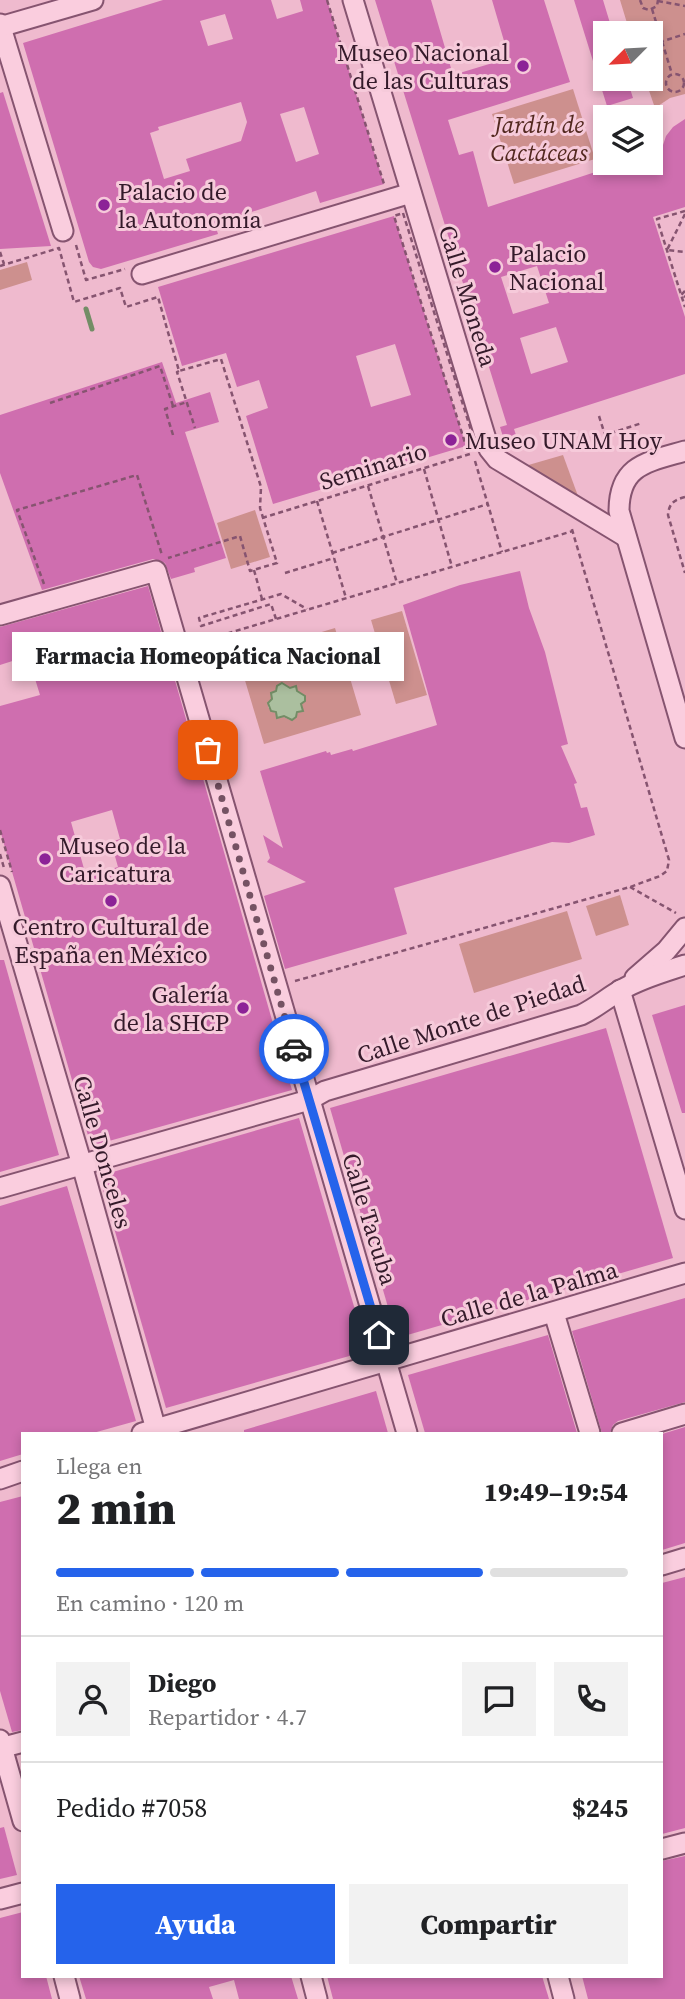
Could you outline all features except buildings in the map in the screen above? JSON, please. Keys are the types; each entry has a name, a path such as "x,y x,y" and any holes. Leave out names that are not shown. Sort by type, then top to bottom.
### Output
{"street":[{"path":"63,231 0,26 93,0"},
{"name":"Calle Moneda","path":"353,0 411,193 481,451"},
{"path":"142,274 411,193"},
{"path":"481,451 626,537"},
{"path":"685,451 648,462 632,471 624,480 619,493 619,511 626,537 685,738"},
{"name":"Calle Tacuba","path":"0,615 156,571 407,1432"},
{"name":"Calle Donceles","path":"6,878 152,1432"},
{"path":"685,928 666,951 620,990 685,1209"},
{"name":"Calle Monte de Piedad","path":"0,1188 309,1100 325,1091 580,1015 596,1008 620,990 685,965"},
{"name":"Calle de la Palma","path":"152,1432 685,1273"},
{"path":"554,1313 590,1432"},
{"path":"625,1432 685,1414"},
{"path":"0,1479 21,1472"},
{"path":"663,1565 685,1558"},
{"path":"21,1742 1,1745 21,1814"},
{"path":"663,1849 685,1843"},
{"path":"0,1899 21,1894"},
{"path":"65,1978 70,1999"},
{"path":"312,1978 317,1999"},
{"path":"559,1978 565,1999"}],"path":[{"path":"327,0 384,184"},
{"path":"640,0 643,8 652,9"},
{"path":"652,9 658,1 685,6"},
{"path":"652,9 656,21"},
{"path":"663,42 685,34"},
{"path":"663,45 672,74"},
{"path":"672,74 684,78 682,89 677,92 671,91 665,83 672,74"},
{"path":"685,212 657,219 685,307"},
{"path":"667,250 685,212"},
{"path":"63,231 71,229 86,280 139,264 142,274"},
{"path":"0,252 2,265 59,247 74,302 120,288 126,307 158,297 179,371 177,372 195,428"},
{"path":"667,250 685,252"},
{"path":"683,296 685,291"},
{"path":"45,589 17,510 137,475 163,560 240,536 250,571 277,563 265,517 260,508 261,487 222,359 179,371"},
{"path":"50,403 160,366 173,406"},
{"path":"173,435 164,409 187,402"},
{"path":"599,416 604,435 642,423"},
{"path":"481,451 488,504 502,552"},
{"name":"Seminario","path":"265,517 481,451"},
{"path":"424,468 452,567"},
{"path":"368,485 397,583"},
{"path":"685,497 674,500 668,507 668,516 685,573"},
{"path":"276,986 630,887 664,874 670,867 564,499"},
{"path":"317,501 346,598"},
{"path":"332,553 488,504"},
{"path":"176,639 276,619 573,531"},
{"path":"678,548 685,547"},
{"path":"285,573 334,558"},
{"path":"254,570 262,599"},
{"path":"276,619 271,604 201,626 198,618 281,594 307,610"},
{"path":"0,830 6,878"},
{"path":"0,855 6,878"},
{"path":"630,887 671,910"}],"green space":[{"path":"620,0 685,0 685,94 654,105 649,91 663,91 663,21 626,21"},
{"name":"Jardín de Cactáceas","path":"573,89 593,160 514,184 492,114"},
{"path":"27,262 32,280 0,290 0,270"},
{"path":"563,455 578,496 525,466"},
{"path":"255,510 270,557 231,569 217,523"},
{"path":"402,611 427,695 396,704 371,620"},
{"path":"335,628 361,715 264,744 238,657","holes":["277,686 289,688 305,696 296,717 290,720 268,707"]},
{"path":"620,895 629,925 596,936 586,906"},
{"path":"567,911 582,959 474,993 459,944"}],"shaded area":[{"path":"282,683 290,688 296,686 297,691 305,696 305,701 301,704 303,711 297,712 292,720 284,716 277,718 276,712 271,711 268,703 272,699 271,693"}],"waterway":[{"path":"86,309 92,329"}],"way so far":[{"path":"208,750 294,1049"}],"place":[{"name":"Museo Nacional de las Culturas","path":"523,66"},
{"name":"Palacio de la Autonomía","path":"104,205"},
{"name":"Palacio Nacional","path":"495,267"},
{"name":"Museo UNAM Hoy","path":"451,440"},
{"name":"Farmacia Homeopática Nacional","path":"208,750"},
{"name":"Museo de la Caricatura","path":"45,859"},
{"name":"Centro Cultural de España en México","path":"111,901"},
{"name":"Galería de la SHCP","path":"243,1008"}],"route":[{"path":"294,1049 379,1335"}]}
